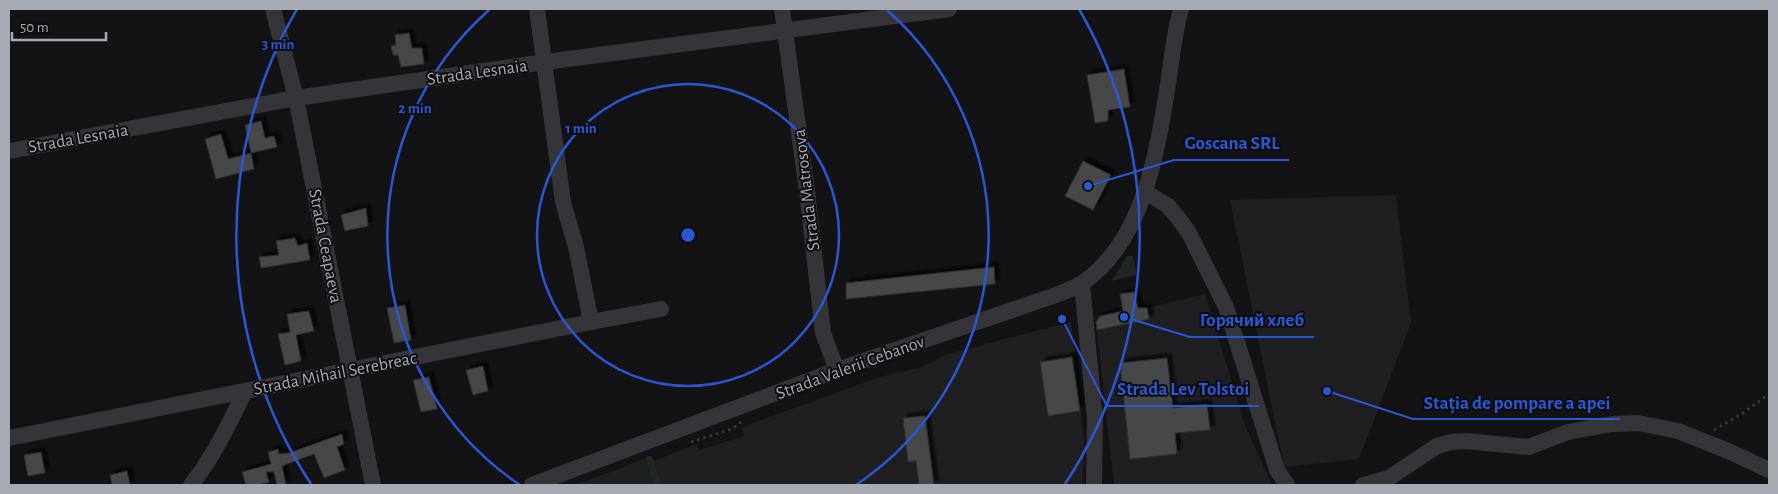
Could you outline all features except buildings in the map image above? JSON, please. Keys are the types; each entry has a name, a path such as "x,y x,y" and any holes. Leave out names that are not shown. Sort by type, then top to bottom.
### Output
{"street":[{"name":"Strada Ceapaeva","path":"273,9 296,98 351,370 372,485"},
{"path":"537,9 563,202 576,247 591,322"},
{"name":"Strada Matrosova","path":"782,9 807,191 823,333 837,370"},
{"name":"Strada Lesnaia","path":"9,151 296,98 545,62 949,9"},
{"name":"Strada Valerii Cebanov","path":"532,485 837,370 1056,295 1082,284 1108,260 1138,210 1161,125 1180,9"},
{"path":"1144,191 1163,202 1189,233 1226,308 1277,470 1287,485"},
{"path":"1082,284 1095,420 1094,485"},
{"name":"Strada Mihail Serebreac","path":"9,438 591,322 661,310"},
{"path":"191,485 206,466 223,438 245,391"},
{"path":"1363,485 1389,478 1437,446 1451,442 1466,441 1528,447 1568,432 1612,424 1638,423 1661,426 1701,439 1769,470"}],"path":[{"path":"1701,439 1743,414 1769,394"}],"shaded area":[{"path":"1396,195 1411,323 1359,459 1284,467 1230,200"},
{"path":"1127,256 1133,256 1137,275 1111,281"},
{"path":"1205,294 1245,425 1272,485 1114,485 1096,322 1100,316 1147,308"},
{"path":"1071,322 1085,449 1082,485 662,485 654,461 696,444 700,450 744,436 742,427 880,377 922,367 948,354"},
{"path":"650,455 662,485 654,485 645,458"},
{"path":"645,458 654,485 575,485 616,470"}],"place":[{"name":"Goscana SRL","path":"1088,186"},
{"name":"Горячий хлеб","path":"1124,317"},
{"name":"Strada Lev Tolstoi","path":"1062,319"},
{"name":"Stația de pompare a apei","path":"1327,391"}]}
